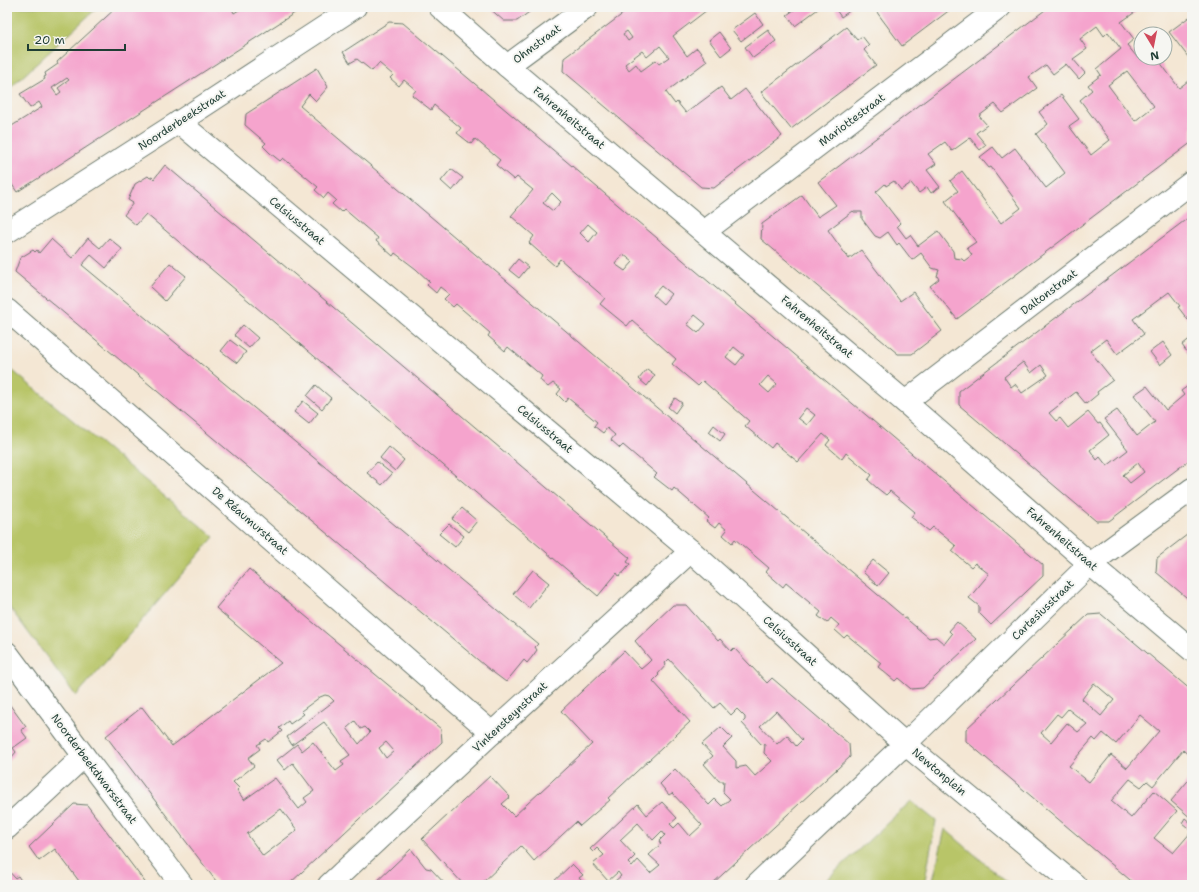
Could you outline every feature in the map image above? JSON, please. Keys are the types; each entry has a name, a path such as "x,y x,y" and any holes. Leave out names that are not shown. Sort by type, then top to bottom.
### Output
{"street":[{"name":"Noorderbeekstraat","path":"7,232 355,7"},
{"name":"Fahrenheitstraat","path":"440,7 507,66 905,402 1090,564 1192,650"},
{"name":"Ohmstraat","path":"507,66 587,7"},
{"name":"Mariottestraat","path":"704,232 1000,7"},
{"name":"Celsiusstraat","path":"179,122 691,551 905,744"},
{"name":"Daltonstraat","path":"905,402 1192,182"},
{"name":"De Réaumurstraat","path":"7,310 492,733"},
{"name":"Cartesiusstraat","path":"905,744 1090,564 1192,489"},
{"name":"Vinkensteynstraat","path":"329,885 691,551"},
{"name":"Noorderbeekdwarsstraat","path":"7,653 182,885"},
{"name":"Newtonplein","path":"756,885 905,744 1075,885"},
{"path":"7,828 84,756"}],"green space":[{"path":"7,7 98,7 7,91"},
{"path":"7,366 214,537 76,696 7,604"},
{"path":"911,801 936,821 924,885 821,885"},
{"path":"945,829 1010,885 932,885"}],"building":[{"path":"117,7 231,7 234,13 244,7 304,7 17,192 7,177 7,129 42,107 39,102 30,108 20,94 45,79 45,73 58,64 57,62","holes":["67,78 69,80 58,88 61,92 57,95 52,88"]},
{"path":"488,7 536,7 517,21 504,21"},
{"path":"632,7 711,7 673,36 687,56 697,48 707,61 666,92 675,104 677,102 686,113 721,87 731,100 745,89 782,136 714,188 701,187 563,71 564,58","holes":["627,31 632,38 628,41 623,34","660,46 669,57 659,64 656,60 641,71 636,64 629,70 625,64 642,51 647,57"]},
{"path":"798,7 816,7 818,9 795,26 787,15"},
{"path":"834,7 849,7 851,10 841,17"},
{"path":"873,7 950,7 951,9 902,46"},
{"path":"1049,7 1136,7 1138,10 1121,22 1133,38 1133,40 1127,45 1133,52 1133,66 1163,66 1179,88 1192,78 1192,142 957,319 930,286 939,279 937,276 939,270 932,268 921,253 912,260 899,243 897,245 888,232 880,238 875,236 862,219 862,212 853,211 828,230 849,259 861,250 900,301 913,292 942,331 912,354 898,354 761,239 762,224 802,195 818,217 836,205 818,182","holes":["1097,26 1104,36 1108,32 1121,49 1097,69 1101,75 1088,85 1092,90 1080,100 1110,140 1091,155 1069,126 1079,119 1061,95 1039,112 1048,124 1036,134 1065,173 1046,188 1015,148 1002,158 993,147 980,157 989,168 991,167 1021,208 1001,223 962,171 950,181 958,191 945,201 976,242 967,248 972,255 964,261 962,259 954,258 953,251 938,231 918,246 910,235 906,238 897,226 900,223 876,192 885,184 886,186 894,181 901,190 911,183 919,193 927,187 931,193 940,187 927,170 936,164 928,154 945,142 952,151 970,138 980,150 986,145 976,133 987,125 979,116 995,104 1003,113 1037,88 1029,77 1046,65 1053,74 1066,64 1079,79 1085,73 1073,59 1087,49 1080,39","1127,71 1154,106 1135,121 1108,85"]},
{"path":"755,13 763,24 741,41 732,30"},
{"path":"1192,15 1192,62 1173,37 1173,29"},
{"path":"389,22 403,23 1043,565 1043,576 991,625 979,613 979,606 969,598 989,574 975,563 971,567 952,551 956,546 933,527 929,531 911,517 915,512 890,491 886,495 877,488 868,480 872,475 846,453 842,459 826,445 830,440 823,434 798,462 775,443 771,448 745,426 749,421 703,381 698,386 672,364 676,359 632,320 627,326 600,304 605,298 560,259 555,266 529,243 534,236 511,216 533,190 517,177 514,180 496,165 500,160 475,139 471,144 457,133 461,128 434,105 431,110 412,95 416,90 404,80 399,86 390,78 393,75 379,63 372,71 357,59 350,63 343,52","holes":["552,193 561,202 553,211 543,203","588,224 597,232 589,242 580,233","623,254 633,262 625,271 615,264","661,286 671,294 663,304 653,295","695,315 706,324 698,333 687,324","734,347 744,355 736,365 726,357","768,376 777,384 769,393 760,385","806,408 815,415 807,425 798,418"]},
{"path":"846,27 857,40 862,36 869,45 864,50 876,65 791,129 761,92"},
{"path":"768,30 776,41 753,58 745,47"},
{"path":"719,32 731,48 721,56 709,40"},
{"path":"317,68 328,87 316,101 309,94 300,106 929,638 936,637 945,643 952,634 949,631 957,622 976,639 923,688 911,689 898,678 895,681 878,667 881,663 847,635 844,638 835,630 839,625 831,618 827,623 818,616 821,612 786,583 783,587 766,572 769,568 735,539 732,543 723,535 727,530 719,523 715,528 706,521 709,518 674,488 672,491 654,477 657,474 623,445 620,448 611,440 615,435 607,428 603,433 594,426 597,422 568,398 565,402 557,394 561,389 553,383 548,387 540,380 542,376 508,347 505,351 488,336 490,333 456,304 453,307 444,299 449,294 440,287 436,293 427,285 430,282 416,269 395,253 393,256 376,241 378,238 344,209 341,212 332,204 336,200 328,193 324,198 315,190 318,187 283,158 280,161 270,153 263,146 266,143 245,125 246,114"},
{"path":"165,165 630,558 627,562 630,564 625,571 619,576 617,573 598,596 146,214 136,225 124,215 133,203 128,200 135,184 148,176 154,179"},
{"path":"451,169 463,178 452,191 441,181"},
{"path":"1192,215 1192,317 1188,320 1178,307 1180,306 1169,292 1133,319 1144,334 1117,354 1106,339 1090,351 1113,380 1097,392 1098,394 1086,404 1076,392 1049,413 1056,421 1060,418 1068,428 1088,412 1098,424 1100,423 1109,435 1090,450 1097,460 1100,457 1107,466 1128,450 1104,419 1117,410 1137,436 1155,422 1134,395 1147,386 1166,410 1184,395 1181,391 1192,383 1192,458 1109,521 1096,521 959,405 959,391","holes":["1023,362 1031,373 1041,365 1048,375 1022,393 1015,384 1011,387 1004,377","1138,463 1144,472 1130,483 1123,475"]},
{"path":"88,238 100,248 109,238 122,249 106,268 91,255 82,265 538,644 535,647 537,650 527,663 524,660 506,682 490,670 15,272 20,258 33,250 35,252 37,250 39,253 51,239 72,258"},
{"path":"518,259 528,267 519,278 509,270"},
{"path":"170,263 186,276 165,301 150,287"},
{"path":"243,325 258,338 249,348 234,335"},
{"path":"1192,337 1192,359 1182,345"},
{"path":"230,340 246,352 237,363 221,351"},
{"path":"1163,342 1172,355 1160,365 1150,352"},
{"path":"647,369 655,375 647,386 639,379"},
{"path":"316,385 331,398 322,409 307,396"},
{"path":"675,398 682,403 675,413 668,407"},
{"path":"303,401 318,413 309,424 294,412"},
{"path":"714,425 725,434 720,441 709,432"},
{"path":"389,447 404,460 395,471 380,458"},
{"path":"377,462 392,474 382,485 367,473"},
{"path":"462,508 477,521 468,532 452,519"},
{"path":"449,524 464,536 455,547 439,534"},
{"path":"1192,531 1192,602 1156,572 1157,558"},
{"path":"873,560 889,573 878,586 863,572"},
{"path":"249,569 441,729 442,742 288,885 219,885 106,736 142,707 172,746 281,663 216,608","holes":["325,695 329,696 334,701 287,737 292,745 324,722 350,755 341,761 344,765 336,771 313,742 302,751 297,744 277,760 285,770 293,763 314,791 304,798 307,802 299,809 275,778 244,800 237,790 239,788 233,782 254,766 248,758 260,749 257,745 266,739 268,742 282,731 279,728 288,721 290,724 304,714 301,711","355,721 361,729 365,727 370,732 359,744 347,728","386,742 394,751 386,758 379,748","281,809 297,830 263,856 247,834"]},
{"path":"533,570 549,583 529,608 513,594"},
{"path":"673,605 686,605 718,641 720,639 731,651 734,648 767,683 772,678 849,744 850,757 711,885 619,885 615,881 621,876 618,872 608,881 593,864 604,855 597,848 593,852 590,849 638,804 647,815 662,802 677,818 670,824 674,828 679,823 690,836 702,825 672,793 669,795 660,784 675,769 709,805 715,799 722,806 730,799 723,792 724,781 719,781 704,764 713,756 702,744 721,727 732,738 723,747 736,761 736,768 746,766 755,776 772,761 764,753 765,745 761,744 742,723 745,720 745,717 737,709 731,715 720,703 714,708 669,659 658,674 659,675 653,681 690,722 608,798 610,800 580,826 576,822 534,861 521,846 480,885 464,885 422,839 490,776 510,797 502,804 514,816 592,744 561,711 624,651 641,669 648,663 651,660 635,641","holes":["776,711 802,740 796,746 787,735 777,744 760,726","638,823 653,840 662,831 665,835 659,841 661,844 649,855 660,865 650,873 638,860 632,867 628,863 635,856 620,840"]},
{"path":"1101,614 1192,691 1192,758 1183,750 1153,786 1147,781 1141,787 1130,779 1111,801 1131,818 1154,791 1177,811 1154,838 1173,853 1192,831 1192,885 1136,885 966,741 966,729 1088,615","holes":["1094,683 1114,700 1101,716 1082,699","1068,709 1087,724 1078,732 1067,723 1051,742 1041,733 1057,714 1061,717","1140,715 1159,731 1127,768 1111,755 1089,782 1069,766 1093,738 1096,741 1103,733 1116,744"]},
{"path":"7,701 26,727 21,730 27,738 13,748 16,752 7,763"},
{"path":"1192,776 1192,819 1171,801"},
{"path":"74,804 87,805 147,885 82,885 55,849 39,861 29,847"},
{"path":"1185,818 1192,824 1192,831 1182,823"},
{"path":"411,849 426,868 431,869 446,885 373,885"},
{"path":"572,864 583,875 579,878 585,885 550,885"},
{"path":"7,869 15,878 18,876 24,885 7,885"}]}
